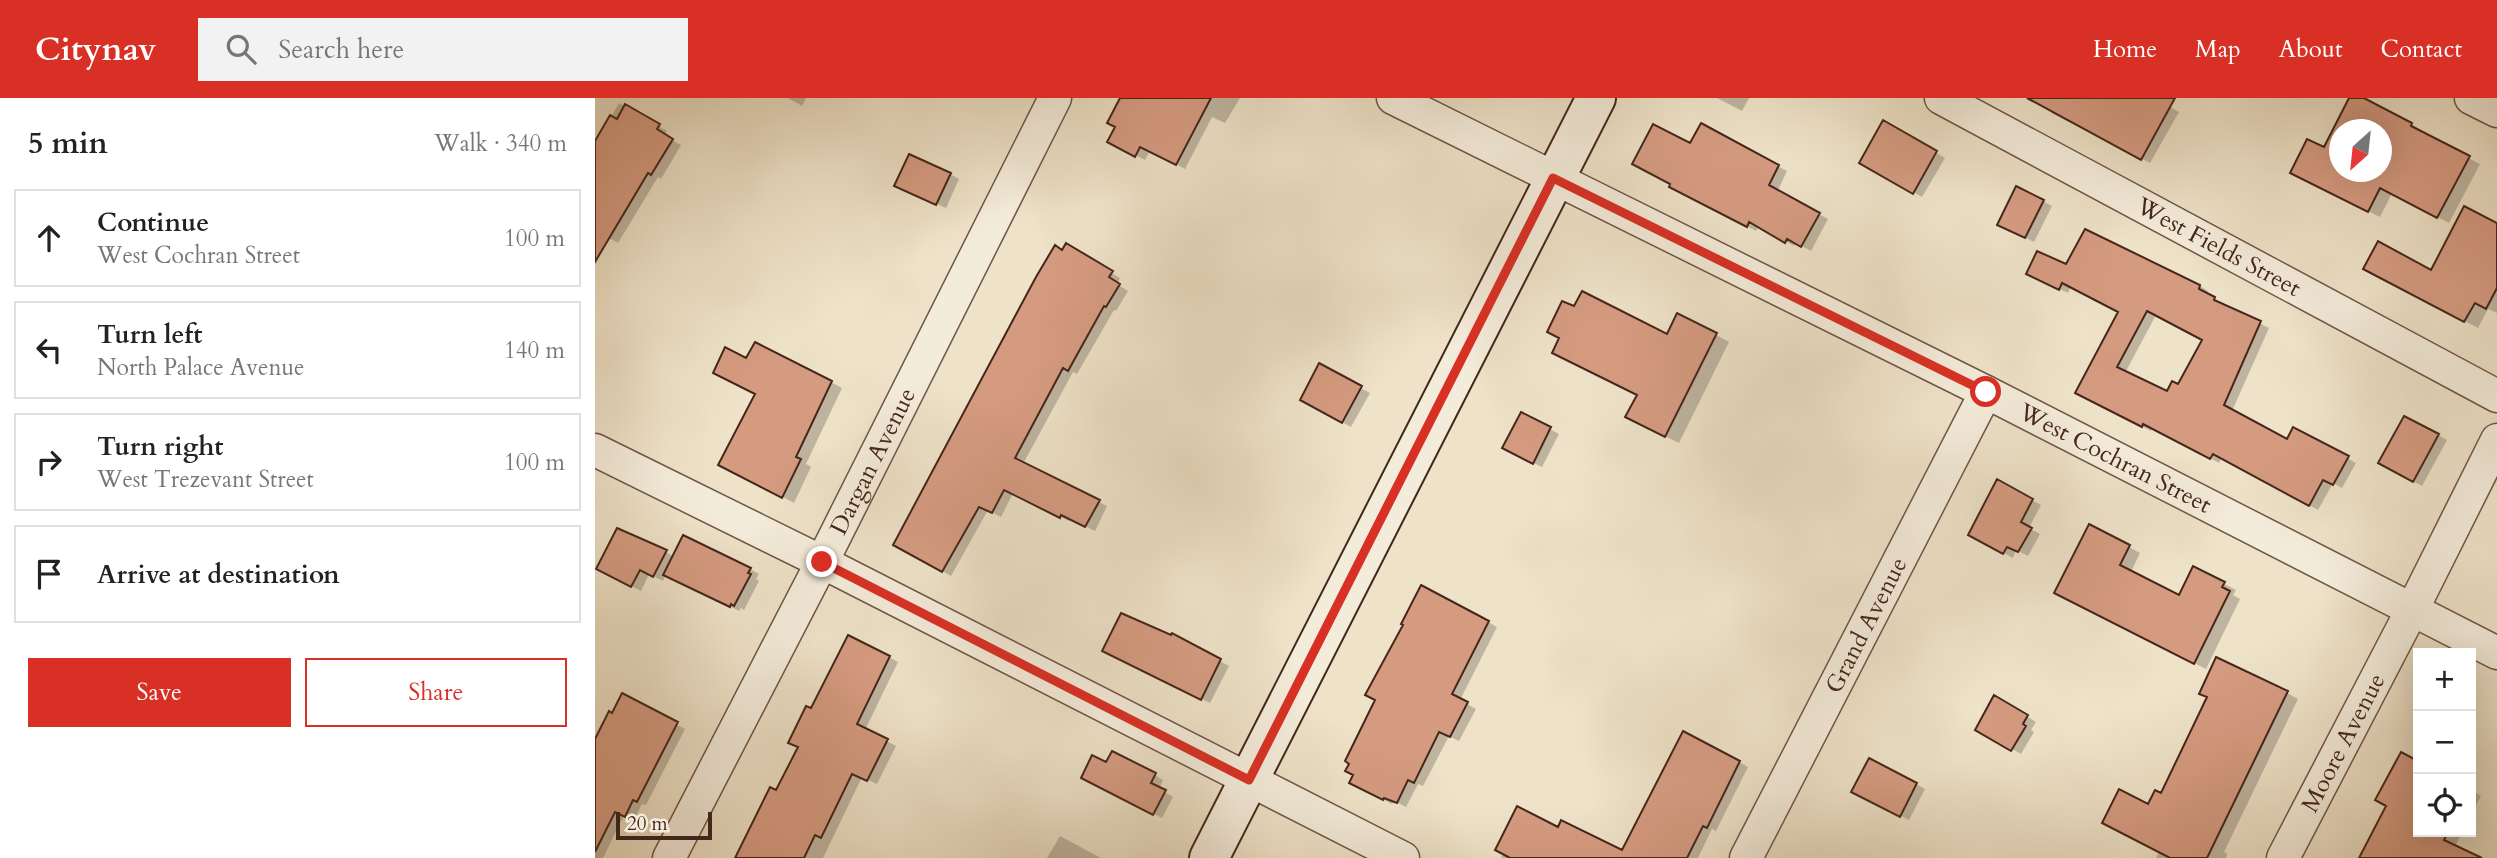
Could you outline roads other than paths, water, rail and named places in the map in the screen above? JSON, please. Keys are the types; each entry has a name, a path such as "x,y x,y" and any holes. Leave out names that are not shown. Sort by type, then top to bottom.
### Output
{"street":[{"name":"Dargan Avenue","path":"669,858 822,562 1055,98"},
{"name":"West Cochran Street","path":"1393,98 1986,392 2497,653"},
{"path":"1209,858 1595,98"},
{"name":"West Fields Street","path":"1941,98 2497,396"},
{"path":"2471,98 2497,111"},
{"name":"Grand Avenue","path":"1747,858 1986,392"},
{"name":"Moore Avenue","path":"2283,858 2497,440"},
{"path":"595,450 822,562 1403,858"}]}
